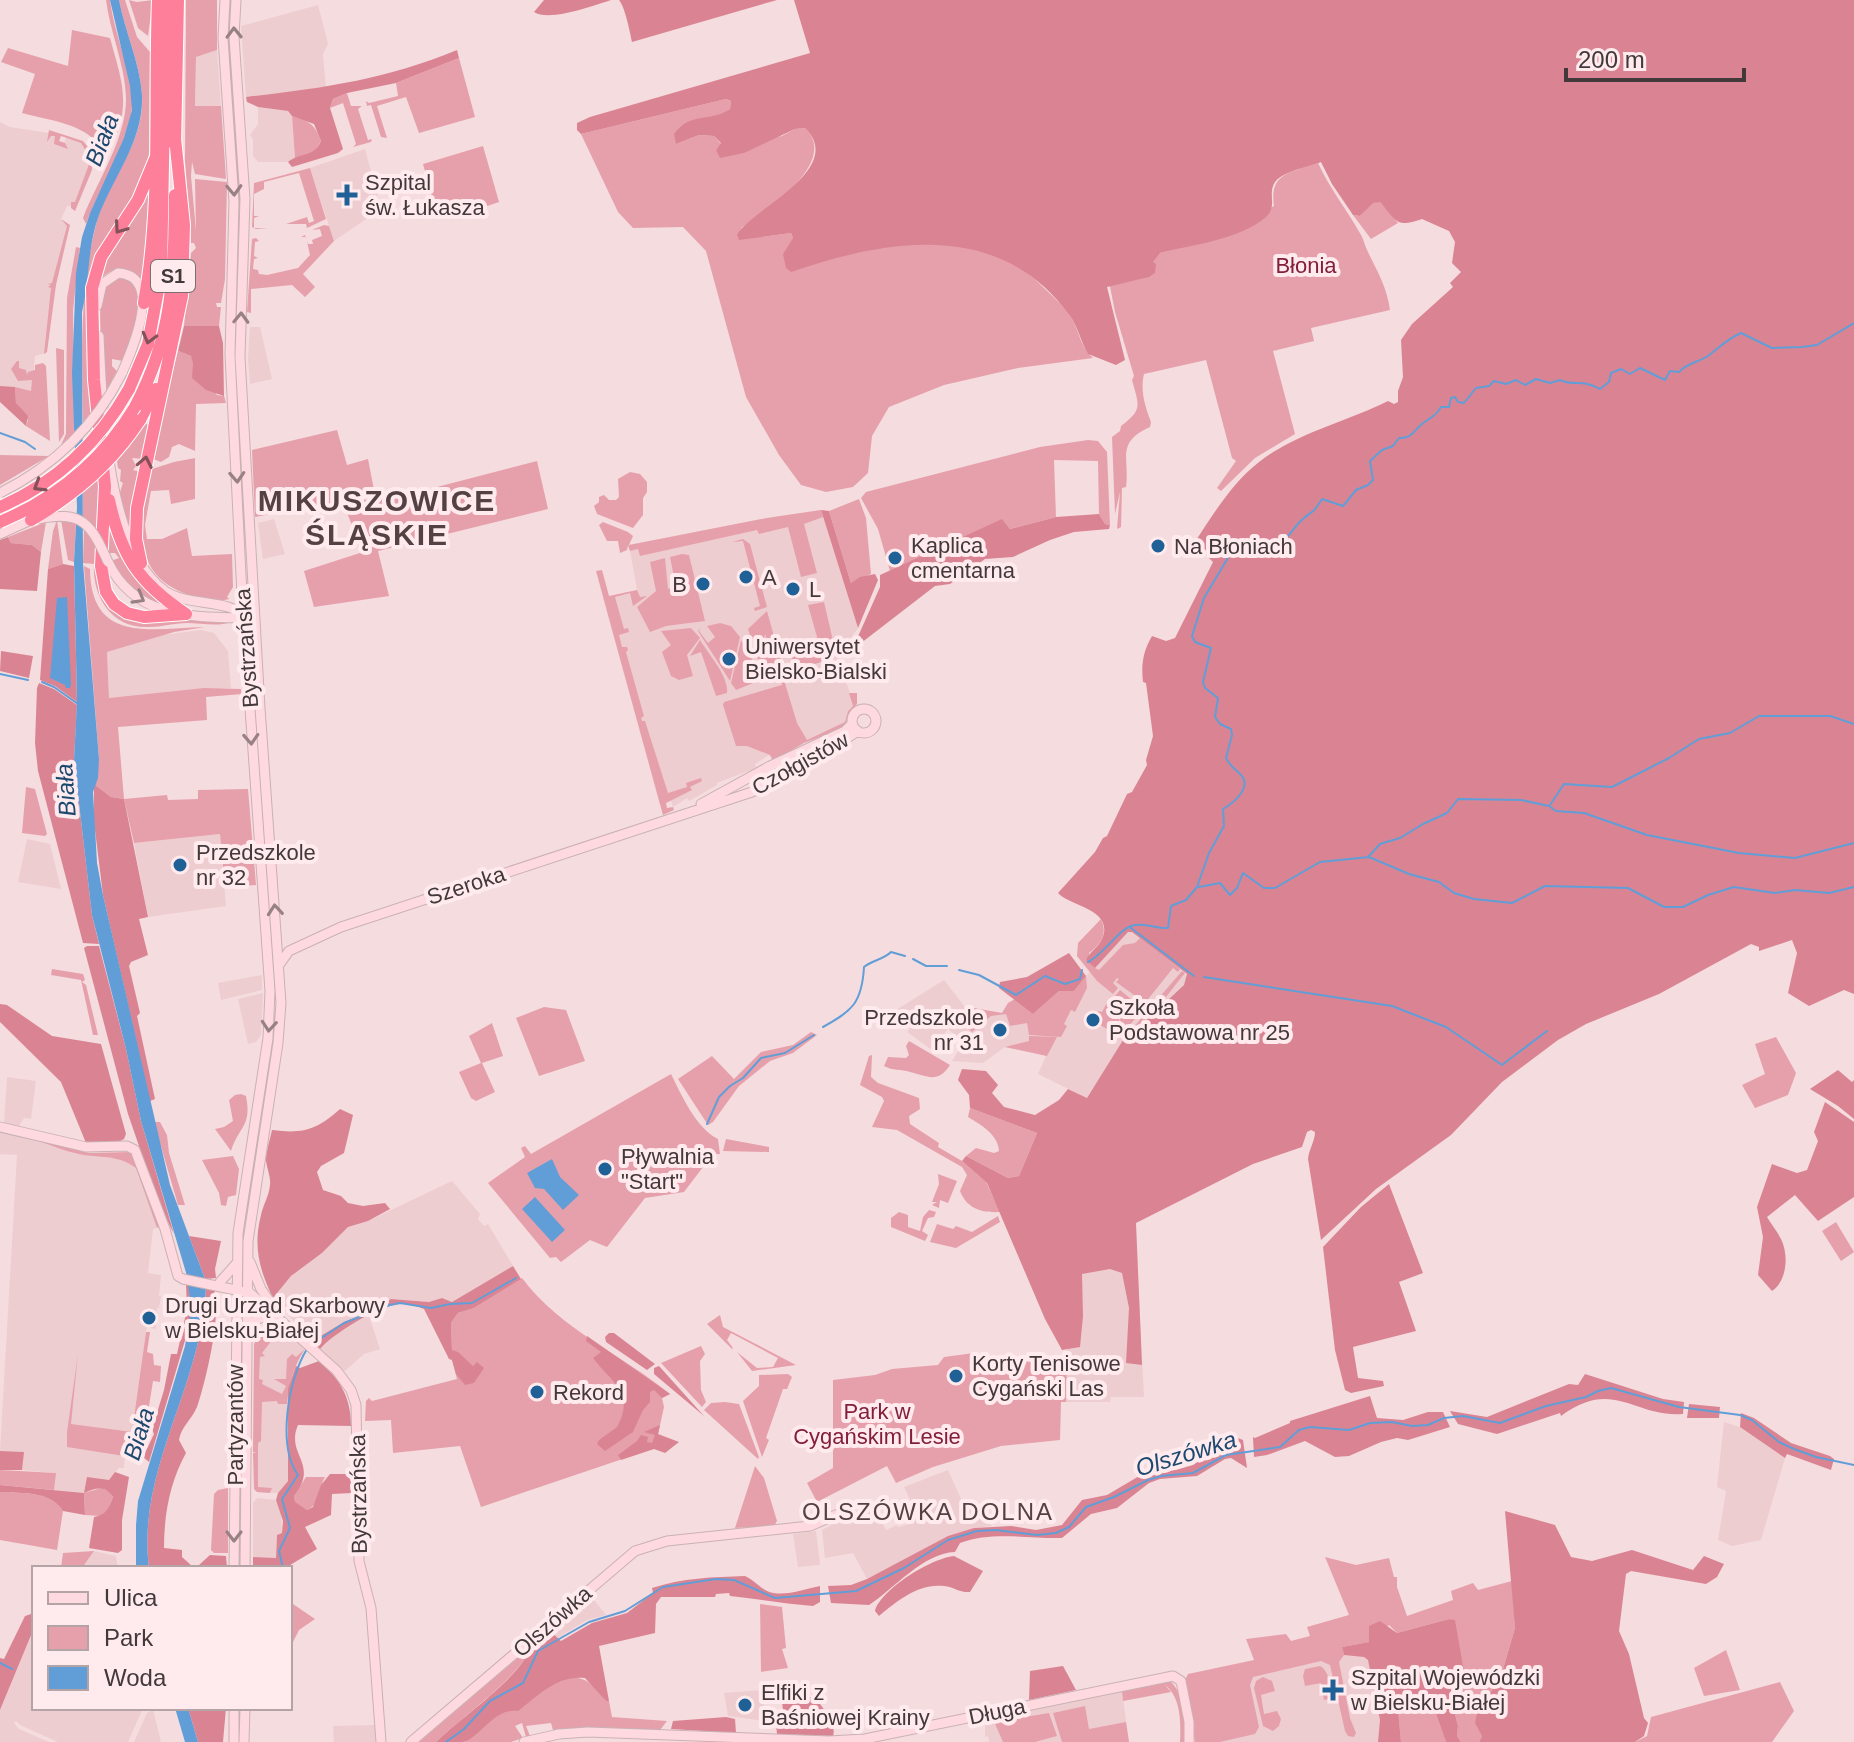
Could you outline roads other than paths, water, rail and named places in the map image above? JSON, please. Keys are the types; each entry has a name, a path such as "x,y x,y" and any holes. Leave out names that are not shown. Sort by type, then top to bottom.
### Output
{"highway":[{"path":"144,303 151,255 158,0"},
{"name":"S1","path":"0,507 43,484 80,455 112,418 129,389 148,344 161,274 166,0"},
{"name":"S1","path":"0,522 36,505 73,479 108,446 138,413 155,366 170,310 173,271 178,0"},
{"path":"141,563 136,539 137,508 182,296 185,247 175,138"},
{"path":"155,159 138,200 101,257 92,288 94,380 105,486 101,566 106,592 120,608 135,616 186,614"},
{"path":"31,520 67,498 116,453 138,413 154,395 171,352"},
{"path":"105,486 119,534 134,566 157,594 186,614"}],"main road":[{"name":"Bystrzańska","path":"225,0 223,38 239,232 240,357 250,618 263,820 269,1023 240,1215 236,1264 241,1287 284,1321 347,1383 356,1405 359,1561 372,1616 381,1742"},
{"name":"Bystrzańska","path":"236,0 234,37 244,182 230,355 242,590 250,618"},
{"path":"0,493 37,472 74,442 99,413 122,373 136,336 144,303 134,278 118,273 102,284 97,304 101,378 111,474 123,522 141,563 167,592 183,600 235,608 250,618"},
{"path":"0,534 31,520 62,515 82,520 94,533 117,579 133,597 186,614 250,618"},
{"path":"213,605 229,603 242,590"},
{"name":"Czołgistów","path":"631,830 760,788 806,765 855,728 762,770 697,808"},
{"name":"Bystrzańska","path":"263,820 282,949"},
{"name":"Szeroka","path":"282,949 631,830"},
{"path":"241,1287 280,1027 279,965 282,949 267,948"},
{"path":"0,1127 86,1147 132,1148 138,1154 180,1278 261,1289"},
{"name":"Bystrzańska","path":"247,1256 261,1289 284,1321"},
{"path":"216,1284 236,1264"},
{"path":"216,1284 236,1306"},
{"name":"Partyzantów","path":"234,1566 236,1306 241,1287"},
{"name":"Partyzantów","path":"241,1287 246,1342 245,1566"},
{"path":"246,1342 250,1326 258,1318 267,1316 284,1321"},
{"name":"Olszówka","path":"411,1742 639,1548 667,1541 810,1526 850,1509"},
{"name":"Długa","path":"524,1742 559,1734 588,1732 829,1741 865,1739 1168,1676 1181,1681 1189,1722 1189,1742"},
{"path":"234,1710 234,1742"},
{"path":"244,1742 245,1710"}],"water":[{"path":"110,0 119,0 142,95 133,142 95,227 82,312 83,563 99,759 98,778 93,792 97,863 170,1185 206,1287 194,1358 152,1496 148,1532 149,1566 136,1566 138,1501 185,1346 191,1310 187,1276 141,1121 92,915 74,760 77,507 72,373 76,273 90,213 124,138 132,110 130,86"},
{"path":"67,597 70,688 50,678 57,598"},
{"path":"552,1159 560,1177 579,1195 563,1210 544,1189 535,1188 527,1173"},
{"path":"535,1197 565,1230 552,1242 522,1209"},
{"path":"176,1710 189,1710 198,1742 185,1742"}],"waterway":[{"path":"1088,962 1129,927 1168,928 1171,906 1186,900 1197,887 1209,853 1224,826 1223,809 1244,788 1243,778 1226,758 1231,729 1220,724 1215,717 1218,698 1205,688 1203,682 1211,648 1195,642 1192,636 1204,598 1229,556 1258,553 1266,541 1285,538 1322,499 1343,506 1356,490 1373,480 1370,461 1382,450 1393,446 1399,438 1410,436 1441,407 1449,407 1451,398 1464,403 1476,388 1489,386 1494,381 1506,384 1516,380 1525,385 1536,379 1550,383 1560,380 1600,389 1609,382 1611,373 1621,369 1630,374 1640,368 1665,380 1670,371 1679,372 1741,333 1772,348 1802,347 1817,345 1854,323"},
{"path":"0,433 35,449"},
{"path":"0,674 28,680"},
{"path":"42,682 78,704"},
{"path":"1550,805 1564,784 1612,787 1699,739 1730,733 1759,716 1830,716 1854,724"},
{"path":"1369,856 1380,844 1400,838 1447,813 1458,799 1521,800 1549,806 1556,811 1584,813 1647,835 1739,853 1795,858 1854,843"},
{"path":"1199,887 1220,883 1230,895 1237,888 1243,873 1264,888 1275,888 1320,862 1369,857 1409,874 1439,882 1454,893 1474,899 1512,903 1545,886 1628,888 1664,907 1683,907 1734,887 1775,893 1795,890 1829,893 1854,887"},
{"path":"1131,928 1194,976"},
{"path":"823,1027 854,1004 861,989 864,967 891,952 905,956"},
{"path":"913,959 926,966 947,966"},
{"path":"959,970 979,975 1016,995 1045,976 1065,984 1080,979 1082,970"},
{"path":"1204,977 1392,1006 1446,1027 1502,1065 1547,1031"},
{"path":"707,1124 719,1097 743,1078 761,1058 785,1053 814,1035"},
{"path":"311,1345 344,1323 390,1305 400,1303 431,1308 472,1303 516,1278"},
{"path":"283,1566 279,1551 290,1528 282,1499 298,1475 288,1447 290,1394 307,1349"},
{"name":"Olszówka","path":"446,1742 464,1729 490,1701 523,1683 538,1651 589,1622 625,1611 663,1587 716,1579 734,1580 775,1598 856,1591 904,1568 948,1540 977,1531 1037,1535 1056,1533 1069,1527 1086,1507 1148,1480 1193,1473 1226,1455 1280,1447 1299,1430 1310,1427 1349,1430 1370,1423 1428,1425 1444,1418 1463,1416 1500,1423 1611,1388 1679,1407 1740,1415 1794,1449 1854,1465"},
{"path":"0,1663 12,1669"}],"place":[{"name":"Szpital św. Łukasza","path":"347,195"},
{"name":"Na Błoniach","path":"1158,546"},
{"name":"Kaplica cmentarna","path":"895,558"},
{"name":"A","path":"746,577"},
{"name":"B","path":"703,584"},
{"name":"L","path":"793,589"},
{"name":"Uniwersytet Bielsko-Bialski","path":"729,659"},
{"name":"Przedszkole nr 32","path":"180,865"},
{"name":"Szkoła Podstawowa nr 25","path":"1093,1020"},
{"name":"Przedszkole nr 31","path":"1000,1030"},
{"name":"Pływalnia \"Start\"","path":"605,1169"},
{"name":"Drugi Urząd Skarbowy w Bielsku-Białej","path":"149,1318"},
{"name":"Korty Tenisowe Cygański Las","path":"956,1376"},
{"name":"Rekord","path":"537,1392"},
{"name":"Szpital Wojewódzki w Bielsku-Białej","path":"1333,1690"},
{"name":"Elfiki z Baśniowej Krainy","path":"745,1705"}],"district":[{"name":"MIKUSZOWICE ŚLĄSKIE","path":"377,518"},
{"name":"OLSZÓWKA DOLNA","path":"928,1512"}],"water label":[{"name":"Biała","path":"102,140"},
{"name":"Biała","path":"66,790"},
{"name":"Biała","path":"139,1434"}],"park label":[{"name":"Błonia","path":"1306,265"},
{"name":"Park w Cygańskim Lesie","path":"877,1424"}]}
